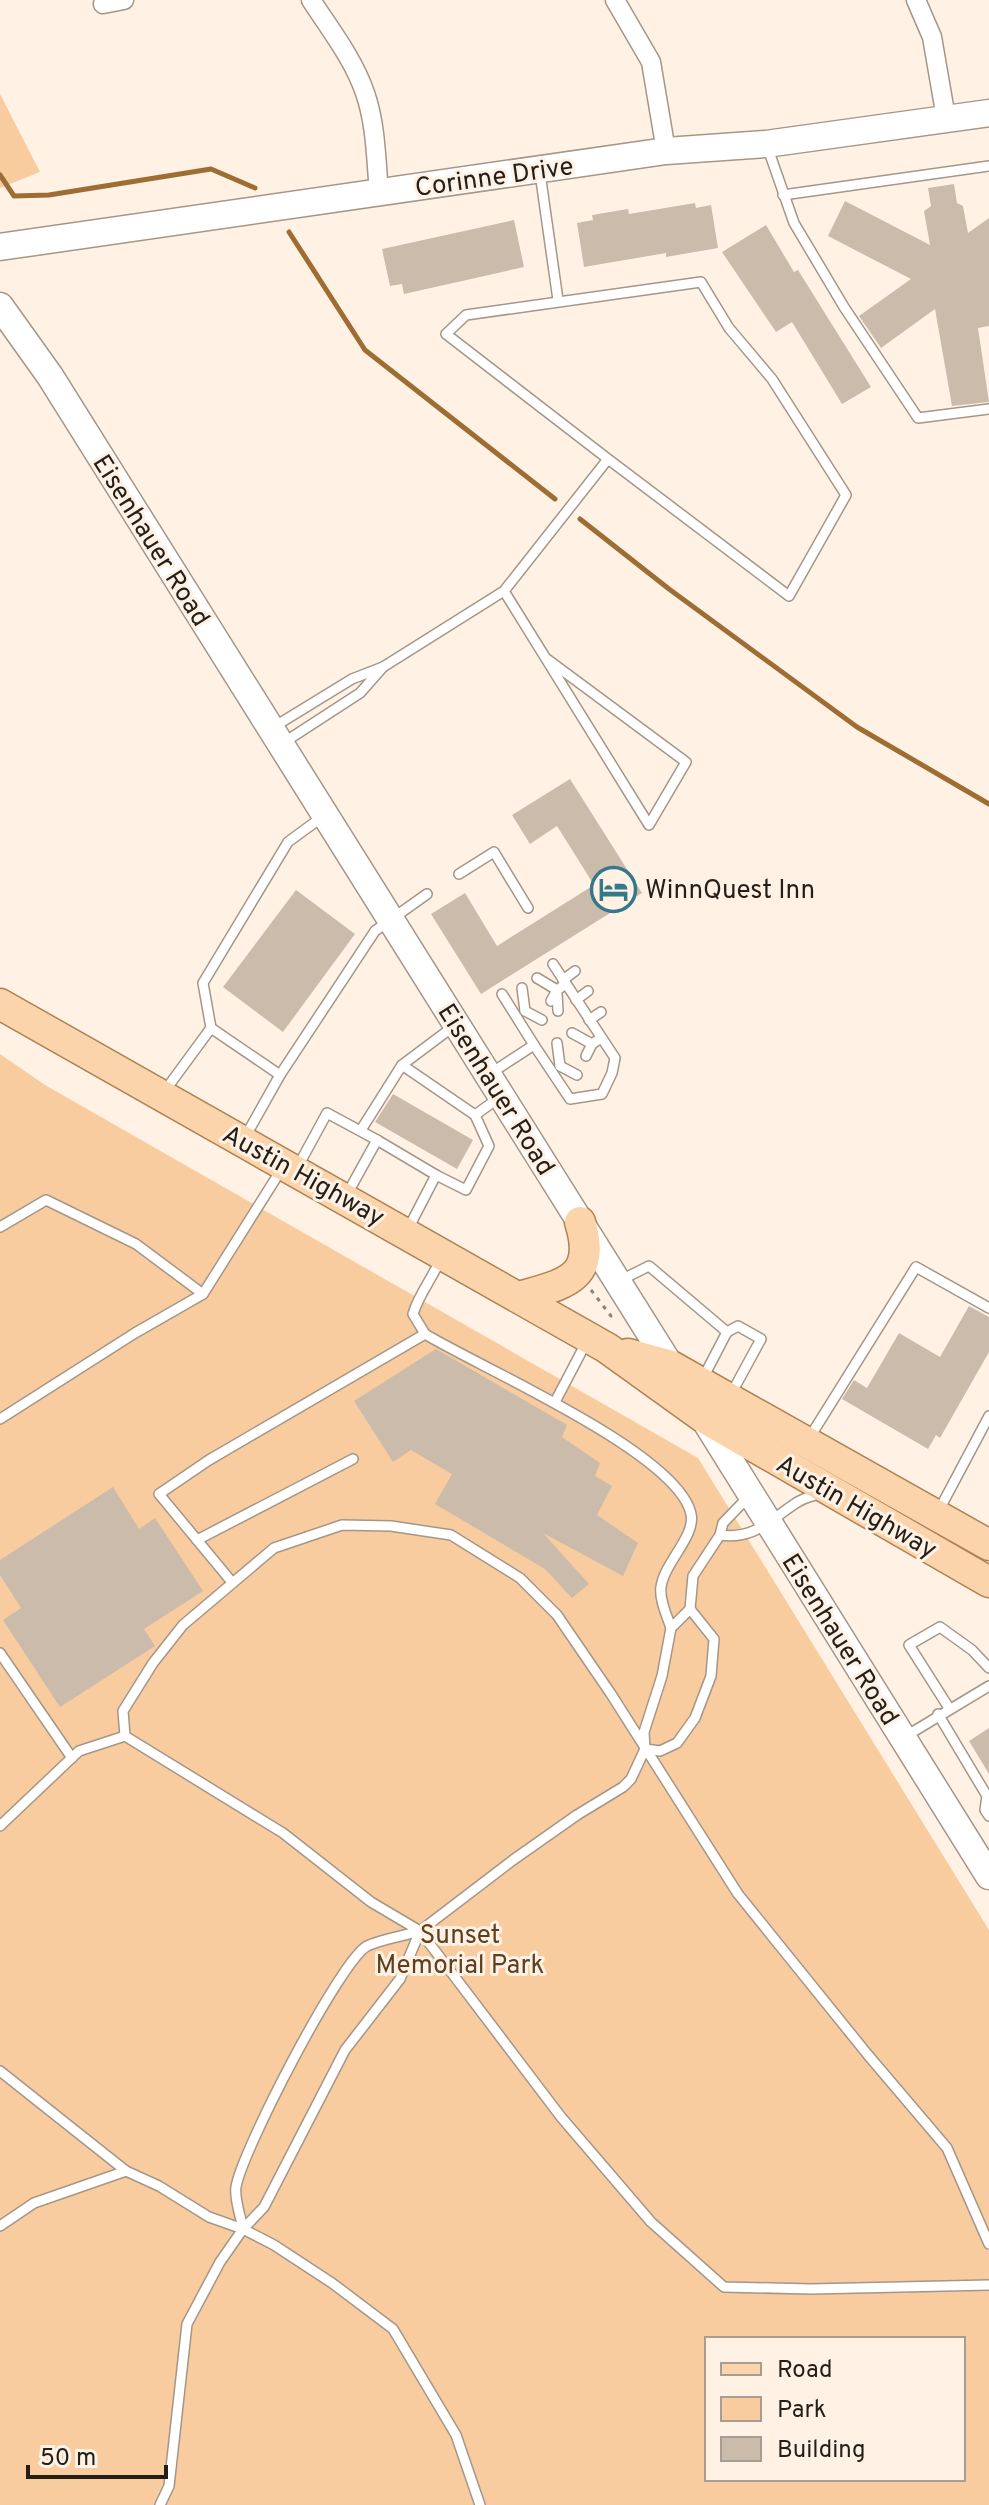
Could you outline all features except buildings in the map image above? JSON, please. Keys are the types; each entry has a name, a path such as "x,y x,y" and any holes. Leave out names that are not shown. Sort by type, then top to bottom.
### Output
{"main road":[{"name":"Corinne Drive","path":"0,247 666,151 766,144 989,113"},
{"name":"Eisenhauer Road","path":"0,306 50,376 671,1366 715,1413 751,1494 769,1525 988,1874"},
{"name":"Austin Highway","path":"0,1004 519,1297 606,1327 701,1383 715,1413 806,1442 989,1545"},
{"path":"519,1297 568,1282 581,1270 586,1241 580,1222"},
{"name":"Austin Highway","path":"606,1327 715,1413 829,1490 989,1582"}],"street":[{"path":"103,4 124,0"},
{"path":"311,0 353,67 365,93 372,121 379,192"},
{"path":"615,0 651,62 666,151"},
{"path":"916,0 932,37 946,118"}],"lane":[{"path":"766,144 794,223 918,418 989,409"},
{"path":"783,195 989,166"},
{"path":"539,169 558,300"},
{"path":"701,282 729,328 772,379 846,495 789,596 608,459 446,334 466,315 701,282"},
{"path":"275,737 352,679 383,667 504,591 608,459"},
{"path":"504,591 649,825 686,762 547,659"},
{"path":"275,737 360,693 383,667"},
{"path":"280,1075 211,1028 203,983 288,842 325,814"},
{"path":"459,874 494,852 528,908"},
{"path":"243,1140 280,1075 375,931 427,894"},
{"path":"553,964 562,984 589,1020 596,1041 593,1065"},
{"path":"551,1001 575,971"},
{"path":"537,978 562,984"},
{"path":"545,989 562,984"},
{"path":"558,1011 562,984"},
{"path":"522,988 534,1045 561,1067 577,1075"},
{"path":"576,1000 588,991"},
{"path":"502,994 526,1013 542,1020"},
{"path":"526,1013 529,999"},
{"path":"589,1020 601,1012"},
{"path":"361,1130 402,1065 456,1024"},
{"path":"162,1095 211,1028"},
{"path":"557,1043 570,1099 602,1094 615,1058 596,1041 572,1033"},
{"path":"580,1044 596,1041"},
{"path":"586,1056 596,1041"},
{"path":"475,1115 495,1086 534,1045"},
{"path":"561,1067 564,1054"},
{"path":"0,1419 135,1333 203,1294 327,1113 466,1190 489,1146 475,1115 402,1065"},
{"path":"345,1197 377,1140"},
{"path":"407,1232 436,1175"},
{"path":"0,1227 46,1200 136,1244 203,1294"},
{"path":"243,2229 236,2188 251,2147 313,2023 341,1977 365,1947 420,1931 564,1824 623,1787 631,1779 645,1749 644,1732 662,1676 671,1628 660,1588 668,1563 686,1536 692,1516 683,1498 669,1479 555,1402 425,1334 413,1314 418,1297 435,1272 443,1253"},
{"path":"618,1282 649,1266 727,1332"},
{"path":"806,1442 916,1267 989,1308"},
{"path":"701,1383 727,1332 738,1326 761,1339 715,1413"},
{"path":"555,1402 606,1327"},
{"path":"231,1581 159,1494 209,1460 425,1334"},
{"path":"936,1515 989,1416"},
{"path":"197,1540 353,1459"},
{"path":"720,1535 743,1536 769,1525 796,1503 829,1490"},
{"path":"671,1628 690,1609 693,1576 720,1535 723,1523 751,1494"},
{"path":"125,1736 123,1711 153,1663 183,1625 231,1581 274,1548 342,1525 391,1526 451,1535 520,1578 557,1615 738,1894 947,2148 989,2244"},
{"path":"645,1749 660,1751 677,1743 695,1718 711,1676 714,1639 690,1609"},
{"path":"949,1708 909,1645 940,1627 972,1650 989,1668"},
{"path":"0,1653 72,1758"},
{"path":"903,1738 938,1714 989,1686"},
{"path":"938,1714 988,1797 985,1810 989,1816"},
{"path":"0,1826 79,1751 125,1736 283,1833 371,1902 420,1931 561,2117 651,2222 724,2287 811,2289 989,2285"},
{"path":"160,2505 169,2486 187,2324 220,2262 243,2229 264,2207 345,2050 400,1979 420,1931"},
{"path":"0,2071 126,2171 159,2186 209,2217 243,2229 332,2283 393,2329 456,2435 480,2505"},
{"path":"0,2226 34,2203 126,2171"}],"path":[{"path":"587,1286 606,1327"}],"green space":[{"path":"0,94 40,172 0,188"},
{"name":"Sunset Memorial Park","path":"0,1054 45,1085 698,1458 989,1930 989,2505 0,2505"}],"waterway":[{"path":"0,175 14,196 49,195 211,169 255,188"},
{"path":"289,232 365,350 555,499"},
{"path":"580,519 669,589 857,727 989,804"}],"place":[{"name":"WinnQuest Inn","path":"614,889"}]}
